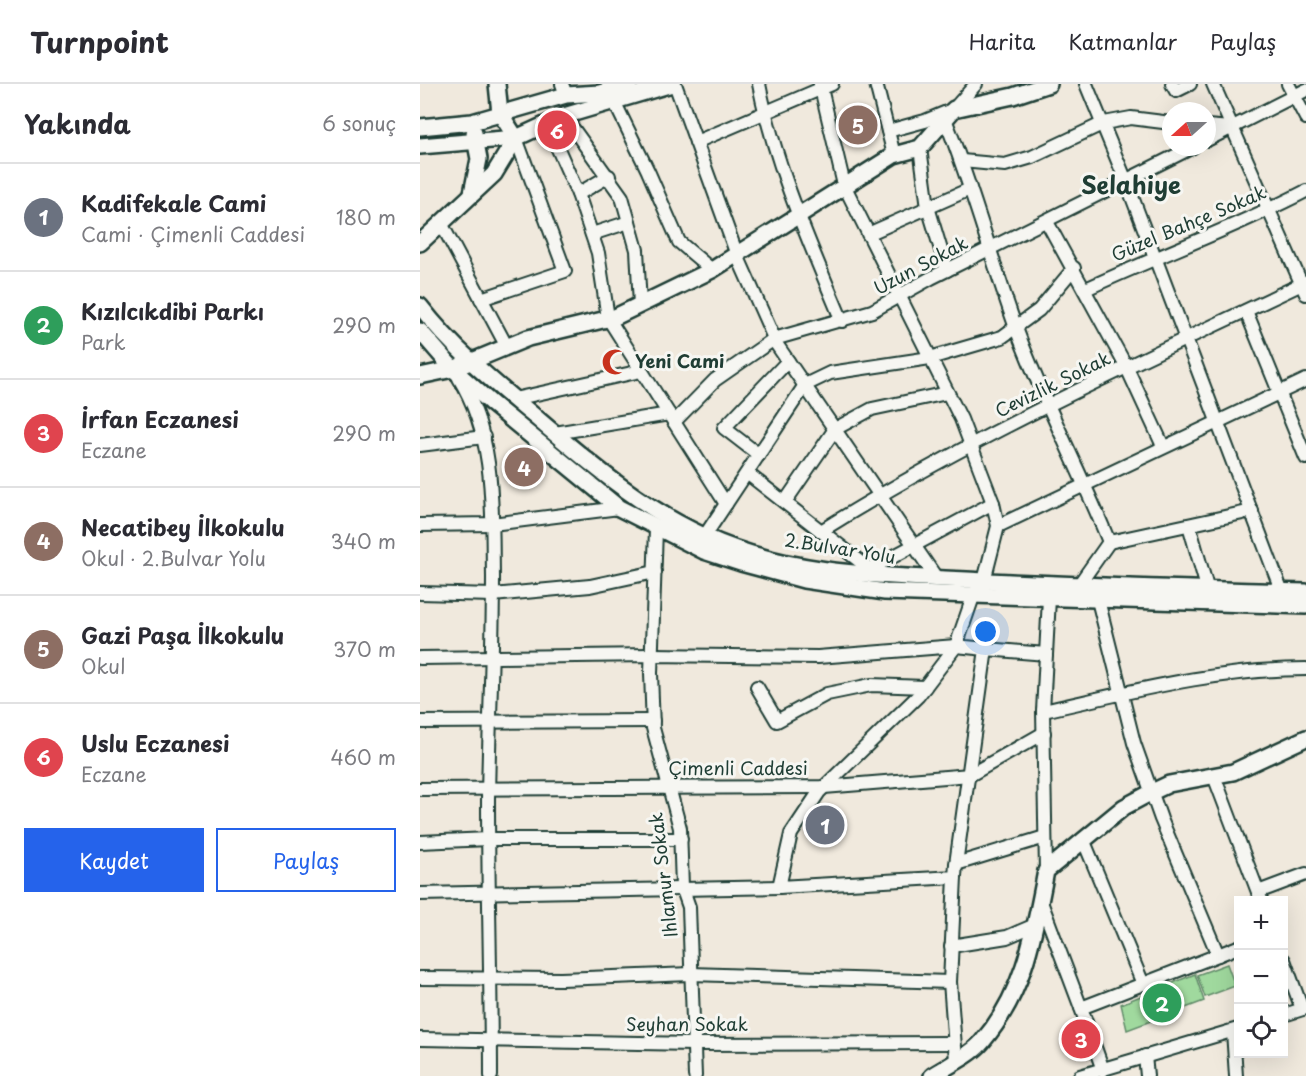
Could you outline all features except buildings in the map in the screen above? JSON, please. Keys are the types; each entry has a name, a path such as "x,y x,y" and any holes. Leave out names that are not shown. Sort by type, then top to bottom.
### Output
{"main road":[{"path":"497,84 500,113 516,138"},
{"path":"420,127 472,122 564,90 629,84"},
{"path":"420,146 516,138 564,116 673,84"},
{"path":"420,376 453,369 528,338 608,318 640,304 712,270 894,155 920,148 949,114 1049,84"},
{"path":"472,122 479,159 472,193"},
{"path":"420,243 494,174 516,138"},
{"name":"2.Bulvar Yolu","path":"420,306 471,362 555,433 648,506 705,537 807,568 937,579 1078,586 1306,592"},
{"name":"2.Bulvar Yolu","path":"420,331 453,369 620,508 656,529 704,551 804,580 885,592 1306,606"},
{"path":"932,1076 981,1044 1012,997 1030,953 1046,871 1124,807 1152,792 1169,784 1233,772 1306,738"}],"street":[{"path":"673,84 737,255 774,339 937,579"},
{"path":"759,84 764,113 798,215 842,321"},
{"path":"876,84 894,155"},
{"path":"888,131 949,114 976,84"},
{"path":"1086,84 1104,123 1187,338 1282,592"},
{"path":"1172,84 1176,92 1190,84"},
{"path":"1213,84 1305,287"},
{"path":"696,142 824,86 844,185 947,393 993,503 998,526 984,581 974,594 956,646 925,687 824,787 791,834 779,887"},
{"path":"1291,90 1306,118"},
{"path":"1216,136 1291,90 1306,90"},
{"path":"614,101 679,242 712,270"},
{"path":"949,114 970,189 1016,328 1109,542"},
{"path":"564,116 622,197 637,250 640,304"},
{"path":"962,161 1005,165 1032,157 1104,123 1131,118 1162,122"},
{"path":"547,124 578,194 598,253 608,318 726,504"},
{"path":"1216,127 1231,128"},
{"path":"481,299 564,271 516,138"},
{"path":"920,148 928,207 947,270"},
{"name":"Uzun Sokak","path":"671,418 715,380 774,339 872,311 947,270 1175,156"},
{"path":"578,194 609,176"},
{"path":"868,234 970,189"},
{"name":"Güzel Bahçe Sokak","path":"1086,289 1155,257 1269,210 1306,191"},
{"path":"591,234 629,222"},
{"path":"1047,222 1086,289 1127,368 1163,446"},
{"path":"441,223 507,347"},
{"path":"705,537 805,385 830,373 930,358 1002,337 1039,310 1074,268"},
{"name":"Cevizlik Sokak","path":"821,531 879,494 970,445 1246,310 1305,287"},
{"path":"1246,310 1306,458"},
{"path":"759,455 724,428 788,361"},
{"path":"453,369 472,399 484,437 492,488 493,595 489,789 491,1076"},
{"path":"514,399 641,371"},
{"path":"998,526 1306,380"},
{"path":"785,502 835,429 872,409 947,393"},
{"path":"555,433 671,418"},
{"path":"420,445 484,437"},
{"path":"747,473 874,573 914,546 993,503"},
{"path":"420,525 492,524 620,508"},
{"path":"1078,586 1109,542 1252,511"},
{"path":"1190,525 1208,591"},
{"name":"Ihlamur Sokak","path":"656,529 651,655 653,722 681,839 682,887 689,907 695,1076"},
{"path":"420,593 493,595 590,586 655,572"},
{"path":"1046,871 1043,711 1049,598"},
{"path":"1098,600 1134,743 1218,955"},
{"path":"420,658 651,655 818,657 956,646 1046,654"},
{"path":"956,1060 950,982 955,870 986,649"},
{"path":"1043,711 1258,669 1306,669"},
{"path":"757,687 777,721 827,694 871,685 925,687"},
{"path":"420,722 653,722"},
{"name":"Çimenli Caddesi","path":"420,789 824,787 970,775 1044,733"},
{"path":"1214,776 1259,896 1306,874"},
{"path":"420,894 682,887 779,887 955,870 1045,837"},
{"path":"420,842 489,839 681,839"},
{"path":"1083,839 1143,984"},
{"path":"1040,899 1103,1070"},
{"path":"951,946 1007,937 1035,925"},
{"path":"1081,1008 1234,949"},
{"path":"1288,970 1304,1009 1288,1014"},
{"path":"420,978 561,979 691,974 950,982"},
{"path":"1080,1076 1234,1031"},
{"name":"Seyhan Sokak","path":"420,1039 694,1044 954,1043"},
{"path":"1145,1056 1148,1076"},
{"path":"1236,1058 1236,1076"}],"green space":[{"path":"1227,964 1234,986 1205,997 1197,975"},
{"path":"1195,974 1204,1001 1127,1030 1121,1004"}],"place":[{"name":"Gazi Paşa İlkokulu","path":"858,125"},
{"name":"Uslu Eczanesi","path":"557,130"},
{"name":"Yeni Cami","path":"615,362"},
{"name":"Necatibey İlkokulu","path":"524,467"},
{"name":"Kadifekale Cami","path":"825,825"},
{"name":"Kızılcıkdibi Parkı","path":"1162,1003"},
{"name":"İrfan Eczanesi","path":"1081,1039"}],"district":[{"name":"Selahiye","path":"1131,186"}]}
